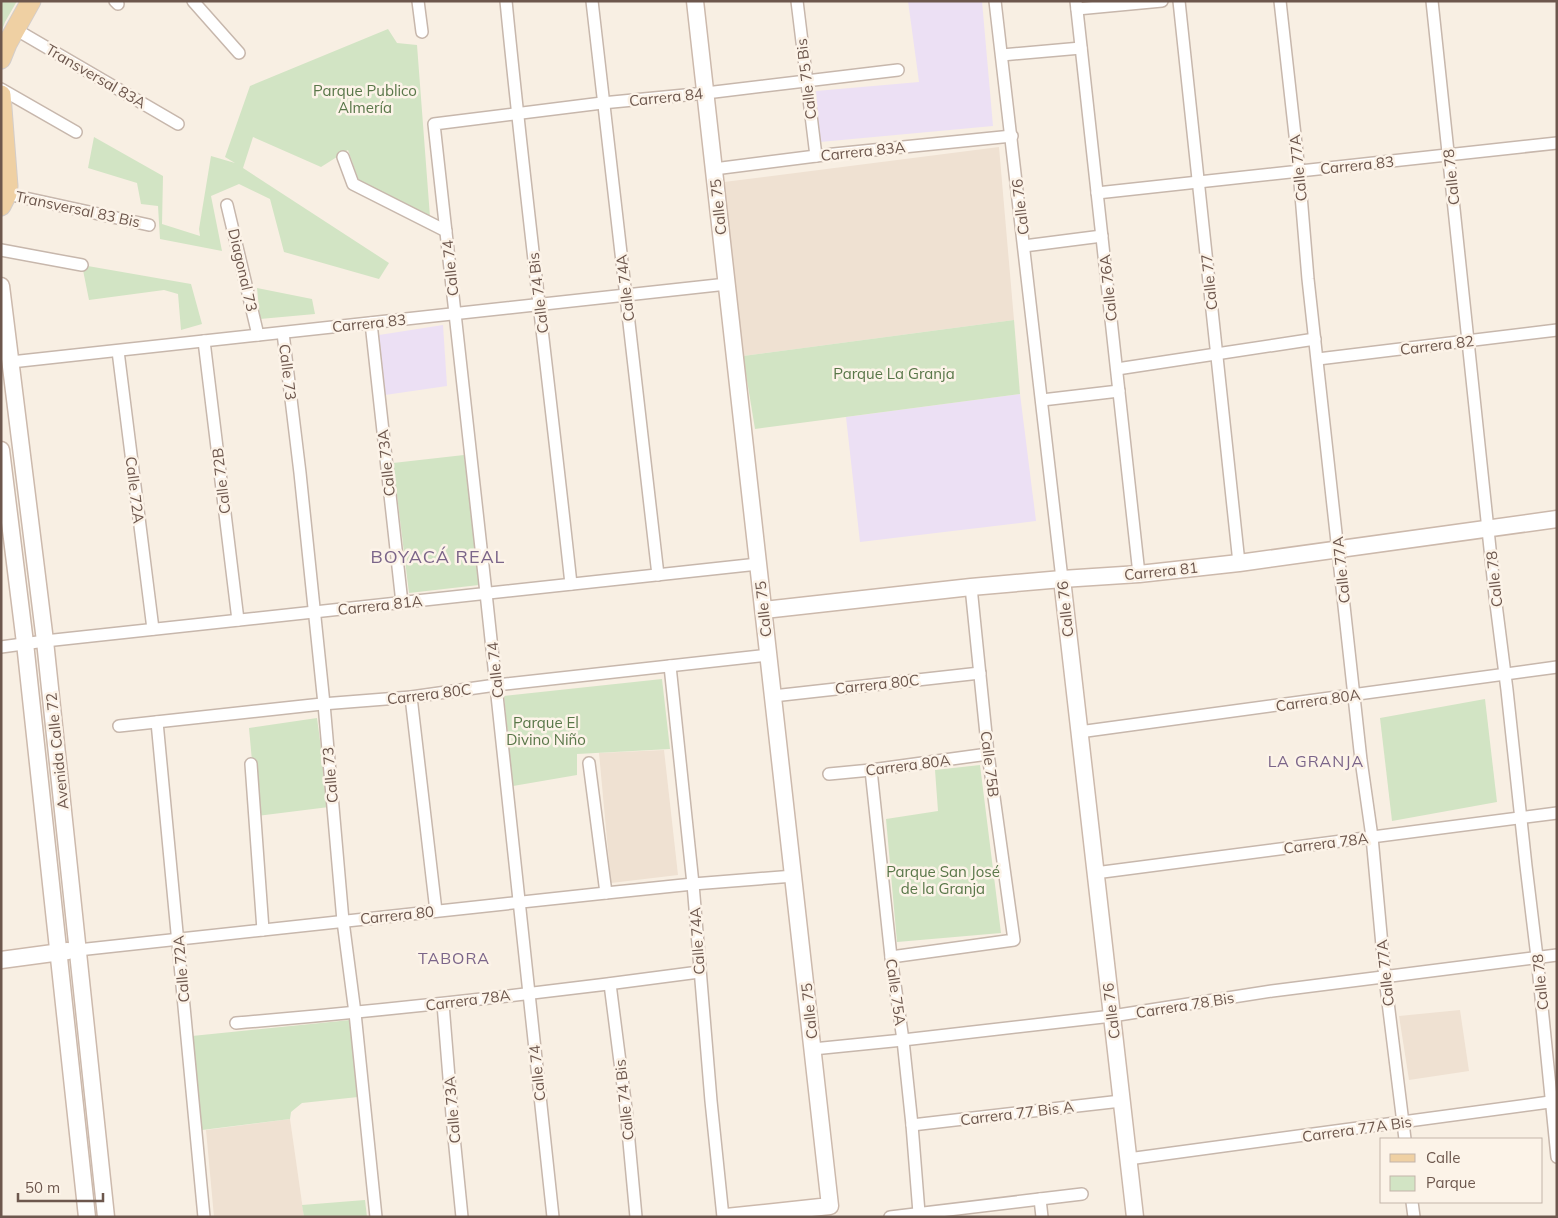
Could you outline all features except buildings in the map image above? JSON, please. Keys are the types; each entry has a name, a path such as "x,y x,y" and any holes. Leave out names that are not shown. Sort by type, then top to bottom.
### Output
{"main road":[{"path":"1,60 15,29 31,1"},
{"path":"1,95 8,178 4,200"}],"street":[{"path":"193,1 239,53"},
{"path":"418,1 422,32"},
{"name":"Calle 74 Bis","path":"506,1 571,584"},
{"name":"Calle 74A","path":"592,1 602,103 658,575"},
{"name":"Calle 75","path":"695,1 831,1211"},
{"name":"Calle 75 Bis","path":"797,1 816,156"},
{"name":"Calle 76","path":"996,1 1135,1217"},
{"path":"1077,5 1162,1"},
{"name":"Calle 77","path":"1179,1 1239,563"},
{"name":"Calle 77A","path":"1280,1 1361,760 1372,837 1385,978 1405,1138"},
{"name":"Calle 78","path":"1432,1 1505,675 1554,1101 1557,1157"},
{"name":"Calle 76A","path":"1077,5 1139,574"},
{"name":"Transversal 83A","path":"15,29 178,124"},
{"path":"1002,55 1081,48"},
{"name":"Carrera 84","path":"434,124 898,70"},
{"path":"1,89 76,132"},
{"name":"Calle 74","path":"434,124 553,1217"},
{"name":"Carrera 83A","path":"714,169 816,156 1012,136"},
{"name":"Carrera 83","path":"1097,193 1557,142"},
{"path":"343,157 353,184 446,231"},
{"name":"Transversal 83 Bis","path":"4,200 149,225"},
{"name":"Diagonal 73","path":"227,205 258,336"},
{"path":"1024,246 1102,236"},
{"path":"1,250 82,264"},
{"name":"Carrera 83","path":"11,362 727,284"},
{"name":"Avenida Calle 72","path":"1,286 45,641 106,1217"},
{"name":"Calle 73A","path":"371,323 402,602"},
{"name":"Carrera 82","path":"1318,359 1557,330"},
{"name":"Calle 73","path":"283,333 315,612 343,921 355,1013 376,1217"},
{"path":"1117,369 1315,339"},
{"name":"Calle 72B","path":"204,341 238,620"},
{"name":"Calle 72A","path":"118,351 152,629"},
{"path":"1042,400 1119,391"},
{"name":"Avenida Calle 72","path":"1,450 25,643 87,1217"},
{"name":"Carrera 81","path":"764,610 971,587 1139,574 1239,563 1557,519"},
{"name":"Carrera 81A","path":"1,647 758,564"},
{"name":"Calle 75B","path":"891,957 1014,940 988,754 971,587"},
{"name":"Carrera 80C","path":"119,726 324,704 411,697 496,685 769,655"},
{"name":"Calle 74A","path":"670,666 693,884 710,1101 724,1217"},
{"name":"Carrera 80A","path":"1079,732 1557,667"},
{"name":"Carrera 80C","path":"773,696 980,673"},
{"path":"411,697 436,911"},
{"name":"Calle 72A","path":"157,722 204,1217"},
{"name":"Carrera 80A","path":"829,774 988,754"},
{"path":"589,763 606,893"},
{"path":"251,764 264,930"},
{"name":"Calle 75A","path":"871,770 891,957 903,1040 919,1213"},
{"name":"Carrera 78A","path":"1095,873 1557,813"},
{"name":"Carrera 80","path":"1,960 58,952 520,902 693,884 794,876"},
{"name":"Carrera 78 Bis","path":"813,1048 903,1040 1112,1016 1281,990 1557,955"},
{"name":"Carrera 78A","path":"236,1023 442,1004 699,972"},
{"name":"Calle 74 Bis","path":"610,984 626,1109 636,1217"},
{"name":"Calle 73A","path":"442,1004 462,1217"},
{"name":"Carrera 77 Bis A","path":"912,1125 1122,1101"},
{"name":"Carrera 77A Bis","path":"1128,1159 1554,1101"},
{"path":"890,1217 1082,1194"},
{"path":"1040,1199 1042,1217"},
{"path":"1412,1203 1414,1217"},
{"path":"724,1217 831,1211"}],"shaded area":[{"path":"908,1 982,1 993,126 820,142 816,91 919,82"},
{"path":"999,147 1014,320 743,356 724,182"},
{"path":"443,325 447,386 385,395 379,335"},
{"path":"1020,394 1036,521 860,542 846,417"},
{"path":"664,750 678,875 611,883 599,753"},
{"path":"1460,1010 1469,1071 1409,1080 1399,1016"},
{"path":"290,1119 304,1217 214,1217 206,1130"}],"green space":[{"path":"1,1 17,1 1,33"},
{"name":"Parque Publico Almería","path":"388,29 397,43 417,45 430,217 359,181 348,150 321,167 253,137 243,168 389,263 379,279 284,252 270,199 239,184 211,196 222,251 160,239 158,206 141,204 137,183 88,168 94,137 163,176 162,224 200,236 199,229 211,156 235,163 225,157 250,86"},
{"path":"82,265 191,284 202,324 181,330 178,294 164,290 89,300"},
{"path":"257,288 312,299 315,314 260,319"},
{"name":"Parque La Granja","path":"1014,320 1020,394 755,429 743,356"},
{"path":"464,455 479,585 409,593 393,463"},
{"name":"Parque El Divino Niño","path":"662,679 670,749 577,754 577,775 513,786 504,696"},
{"path":"1485,699 1497,802 1392,821 1380,718"},
{"path":"317,718 329,807 257,816 249,728"},
{"name":"Parque San José de la Granja","path":"980,765 1001,933 897,942 886,819 938,811 935,770"},
{"path":"350,1020 358,1097 302,1103 291,1112 290,1119 202,1130 192,1036"},
{"path":"365,1200 367,1217 304,1217 302,1205"}],"district":[{"name":"BOYACÁ REAL","path":"438,556"},
{"name":"LA GRANJA","path":"1316,761"},
{"name":"TABORA","path":"454,958"}]}
